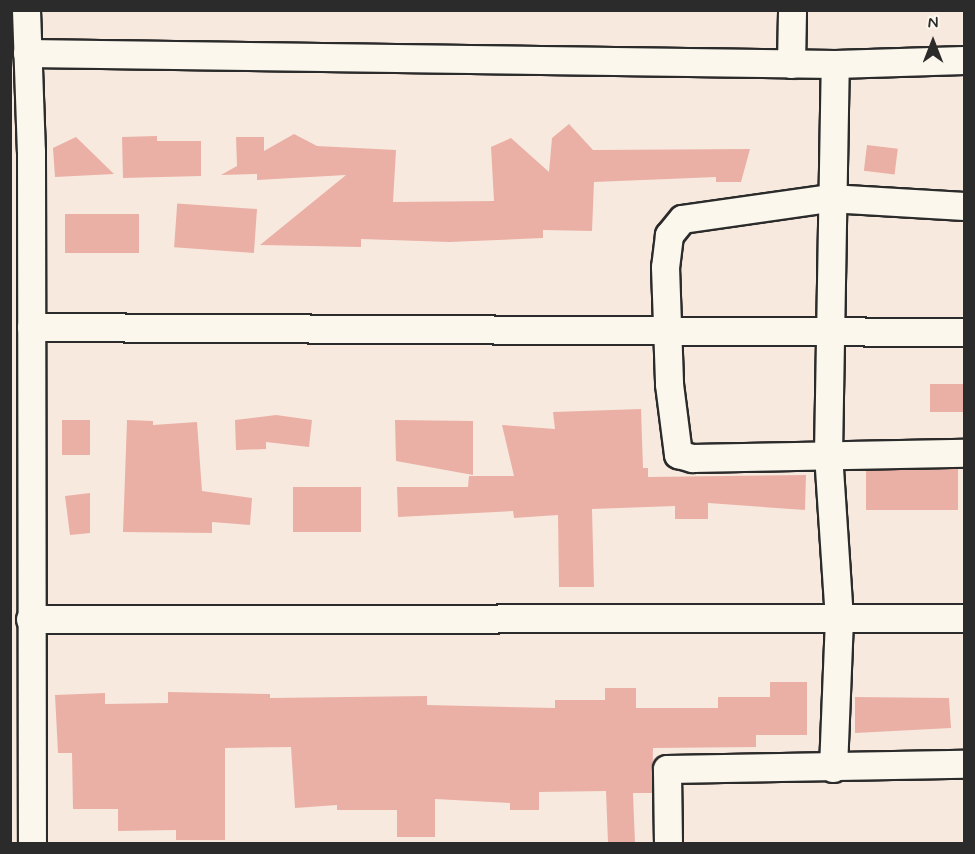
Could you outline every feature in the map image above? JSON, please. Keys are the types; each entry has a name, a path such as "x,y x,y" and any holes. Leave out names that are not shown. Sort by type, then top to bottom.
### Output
{"street":[{"path":"26,10 27,53 20,257 31,327 20,530 30,619 20,772 32,843"},
{"path":"791,64 792,10"},
{"path":"27,53 791,64 964,60"},
{"path":"833,768 839,619 828,454 828,331 829,198 835,64"},
{"path":"964,206 829,198 682,219 669,235 665,267 671,406 678,454 692,458 964,453"},
{"path":"31,327 668,328 964,332"},
{"path":"30,619 964,618"},
{"path":"668,843 667,769 964,764"}],"building":[{"path":"569,124 593,150 750,149 741,182 716,182 716,177 594,182 592,231 543,230 543,238 449,242 361,239 361,247 260,245 346,175 257,180 257,174 221,175 237,166 236,137 264,137 264,151 294,134 317,146 396,150 393,202 494,201 491,147 511,138 549,172 552,138"},
{"path":"157,136 157,141 201,141 201,176 123,178 122,137"},
{"path":"76,137 114,174 55,177 53,148"},
{"path":"867,145 898,149 895,175 864,171"},
{"path":"177,203 257,209 254,253 174,247"},
{"path":"65,214 139,214 139,253 65,253"},
{"path":"930,384 964,384 964,412 930,412"},
{"path":"641,409 643,468 648,468 648,477 806,475 805,510 708,503 708,519 675,519 675,506 592,509 594,587 559,587 558,515 514,518 513,511 398,517 397,487 468,487 469,476 514,476 502,425 555,429 553,412"},
{"path":"276,415 312,420 309,447 266,442 266,449 236,450 235,420"},
{"path":"62,420 90,420 90,455 62,455"},
{"path":"127,420 153,421 153,425 197,422 202,491 252,498 250,525 212,522 212,533 123,532"},
{"path":"395,420 473,421 473,475 396,461"},
{"path":"866,469 958,469 958,510 866,510"},
{"path":"293,487 361,487 361,532 293,532"},
{"path":"90,493 90,533 70,535 65,496"},
{"path":"770,682 807,682 807,735 756,735 756,747 653,748 652,793 633,793 635,843 608,843 606,791 539,792 539,810 510,810 510,803 435,799 435,837 397,837 397,810 337,810 337,805 295,808 291,747 225,748 225,840 176,840 176,830 118,831 118,809 73,809 72,753 58,753 55,695 105,693 105,704 168,703 168,692 270,694 270,698 427,696 427,705 555,708 555,700 605,700 605,688 636,688 636,708 718,708 718,697 770,697"},
{"path":"855,697 949,698 951,728 855,733"}]}
